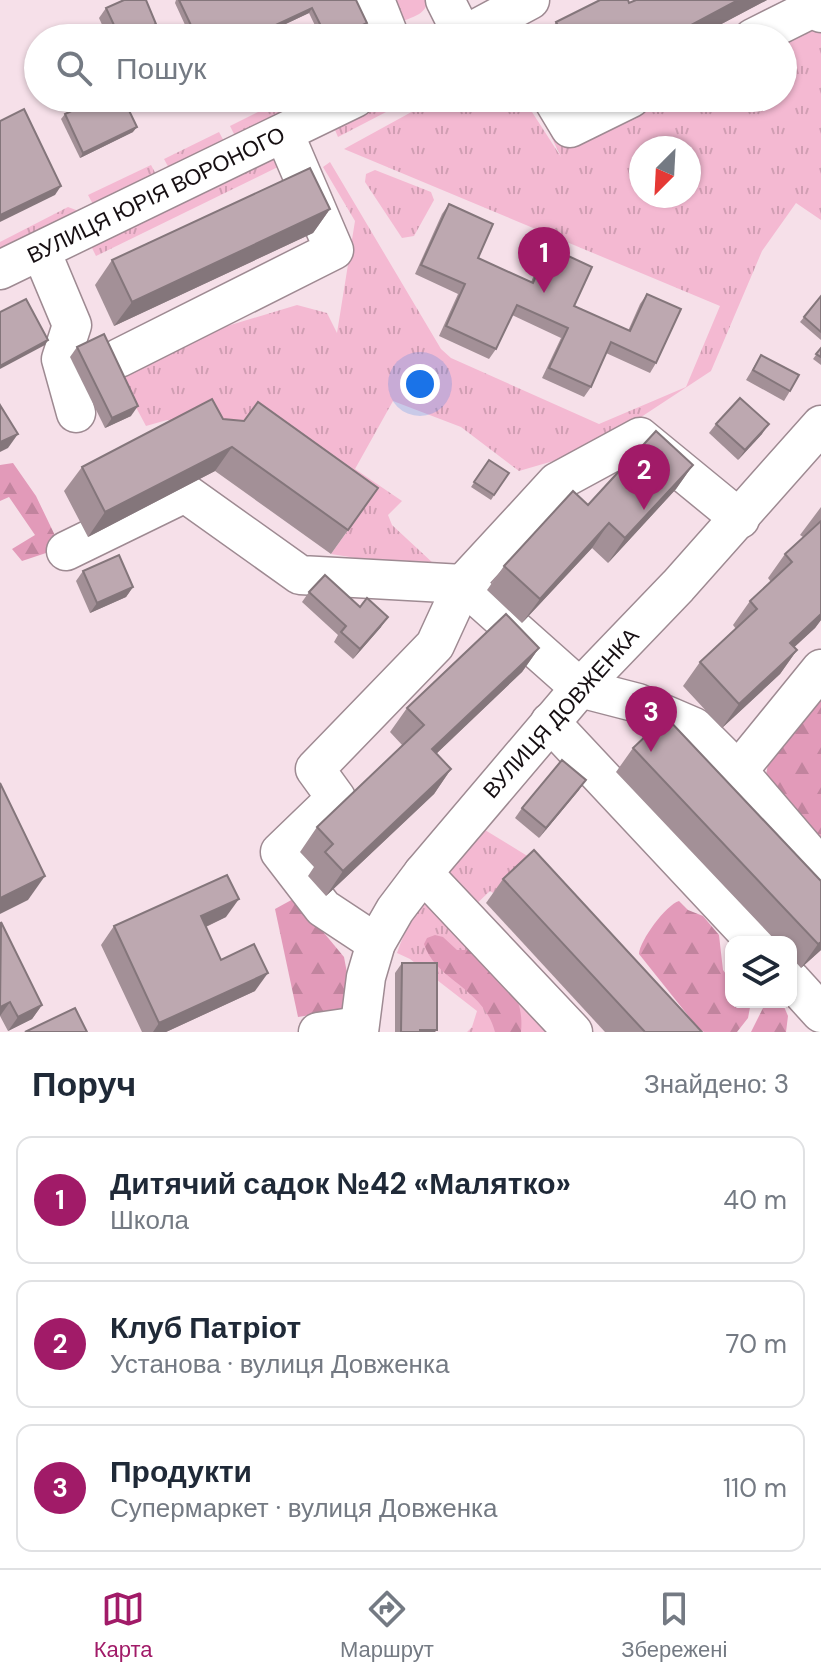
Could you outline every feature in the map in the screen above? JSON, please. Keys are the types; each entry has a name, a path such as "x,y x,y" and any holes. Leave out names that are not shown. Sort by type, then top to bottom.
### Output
{"street":[{"path":"375,0 384,24"},
{"path":"445,0 455,24"},
{"path":"781,24 817,6 821,13"},
{"name":"ВУЛИЦЯ ЮРІЯ ВОРОНОГО","path":"0,270 327,112"},
{"path":"560,112 570,128 603,112"},
{"path":"119,358 334,250 284,133"},
{"path":"41,251 72,325 61,359 76,413"},
{"name":"ВУЛИЦЯ ДОВЖЕНКА","path":"359,1029 366,977 376,943 395,910 423,873 580,688 740,519 821,425"},
{"path":"376,943 323,908 280,852 336,798 315,769 435,645 463,584 557,482 640,437 740,519"},
{"path":"66,551 185,493 300,575 463,584 580,688 616,696 694,727 738,771 821,868"},
{"path":"636,629 632,655 633,680 637,694 649,708"},
{"path":"738,771 821,669"},
{"path":"550,722 750,936"},
{"path":"423,873 573,1032"},
{"path":"797,987 821,1013"},
{"path":"814,1032 821,1022"},
{"path":"318,1032 359,1029"}],"green space":[{"path":"386,0 427,0 427,4 415,16 403,21"},
{"path":"812,17 821,33 821,220 796,203 762,251 711,371 591,450 519,471 461,427 393,401 355,469 402,501 388,515 392,525 434,564 431,570 331,554 361,512 241,426 167,420 146,426 115,368 214,330 297,305 327,313 337,333 355,221 323,167 330,162 441,349 451,358 599,424 686,387 720,306 344,149 411,112 532,112 561,157 550,134 574,135 621,112 797,112 797,28"},
{"path":"258,112 296,112 237,140 230,126"},
{"path":"354,112 386,112 338,137 332,123"},
{"path":"219,132 226,145 171,172 164,159"},
{"path":"279,150 286,163 96,256 89,242"},
{"path":"151,165 158,178 95,208 88,195"},
{"path":"375,170 431,192 434,200 414,236 402,238 365,182 366,174"},
{"path":"68,207 80,216 0,254 0,242"},
{"path":"13,463 36,496 61,548 22,561 12,549 35,535 9,497 0,501 0,465"},
{"path":"821,684 821,856 765,780 772,743"},
{"path":"485,830 529,857 493,893 490,891 470,910 441,881"},
{"path":"433,892 564,1032 467,1032 477,1011 410,959 397,953 412,920"},
{"path":"295,898 344,957 347,973 342,1010 298,1017 275,909"},
{"path":"679,901 688,910 703,916 719,935 725,973 725,1008 750,1008 748,1018 737,1032 704,1032 698,1028 639,954 654,924"},
{"path":"435,935 443,937 457,950 473,950 509,985 519,1005 521,1032 495,1032 481,1004 430,957 424,944 427,938"},
{"path":"763,1008 785,1008 788,1016 786,1032 751,1032"}],"building":[{"path":"124,0 146,0 156,24 113,24 106,8"},
{"path":"179,0 356,0 367,23 320,24 312,8 278,24 190,24"},
{"path":"600,0 628,0 629,3 636,0 738,0 693,24 556,22"},
{"path":"24,109 61,186 0,215 0,121"},
{"path":"130,112 137,127 83,153 65,114"},
{"path":"310,168 330,209 132,302 112,260"},
{"path":"449,204 493,224 478,258 533,283 549,247 592,267 574,306 630,331 647,294 681,309 656,363 611,342 591,387 549,368 568,328 517,305 496,349 446,326 465,284 421,265"},
{"path":"821,296 821,332 804,317"},
{"path":"26,299 48,340 0,366 0,312"},
{"path":"104,334 138,406 112,418 77,347"},
{"path":"761,355 799,375 790,391 753,370"},
{"path":"740,398 769,424 745,450 716,424"},
{"path":"212,399 223,419 244,421 258,402 378,488 348,530 232,447 105,512 82,467"},
{"path":"0,405 18,434 0,442"},
{"path":"656,431 693,465 625,538 609,523 540,599 504,566 573,491 588,505"},
{"path":"489,460 509,473 494,495 474,482"},
{"path":"821,521 821,614 790,643 797,650 739,704 700,662 757,609 750,601 792,562 785,554"},
{"path":"119,555 133,587 97,603 83,571"},
{"path":"325,575 360,607 367,598 388,617 360,649 341,632 346,626 309,592"},
{"path":"506,614 539,648 432,749 451,769 343,871 325,852 333,844 317,827 424,725 407,708"},
{"path":"666,717 821,881 821,942 818,944 633,748"},
{"path":"562,760 586,780 546,828 522,808"},
{"path":"0,783 45,876 0,898"},
{"path":"534,850 702,1032 645,1032 503,879"},
{"path":"227,875 239,899 201,916 221,960 254,944 268,973 159,1023 114,926"},
{"path":"1,922 42,1005 18,1017 10,1002 0,1007"},
{"path":"402,963 437,963 437,1030 401,1032"},
{"path":"75,1008 87,1032 25,1032"}],"place":[{"name":"Дитячий садок №42 «Малятко»","path":"544,293"},
{"name":"Клуб Патріот","path":"644,510"},
{"name":"Продукти","path":"651,752"}]}
